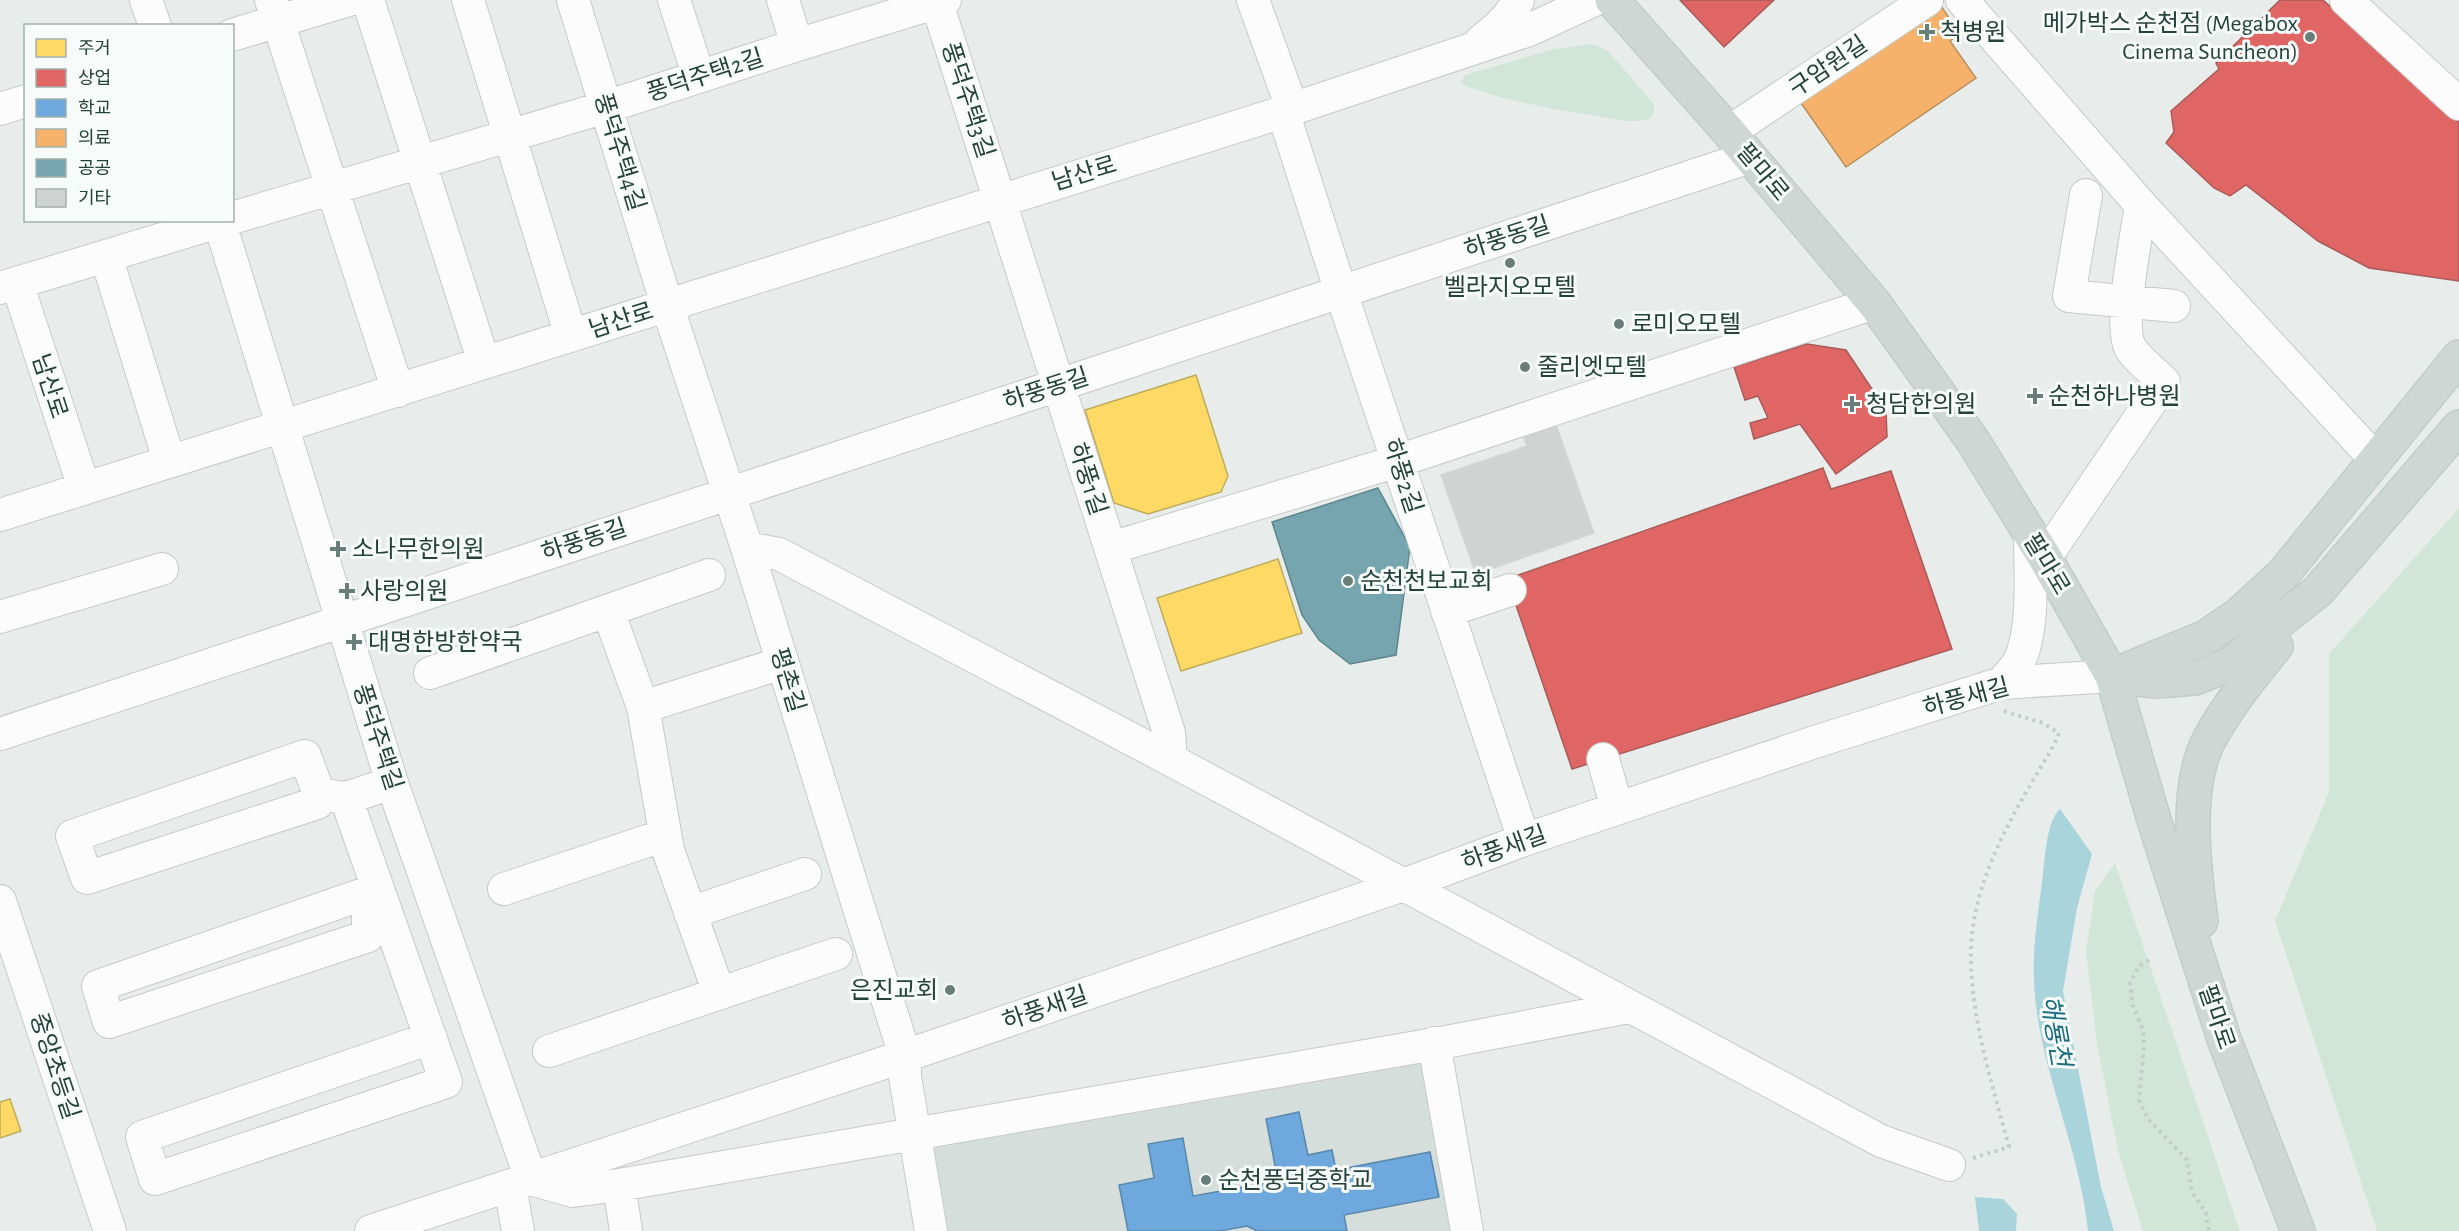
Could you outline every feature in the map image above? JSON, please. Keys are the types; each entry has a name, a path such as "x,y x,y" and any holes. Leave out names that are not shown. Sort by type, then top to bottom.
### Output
{"main road":[{"name":"팔마로","path":"1612,0 1729,132 1875,303 1973,441 2112,676 2210,998 2298,1231"},
{"path":"2112,676 2206,637 2237,616 2283,574 2459,357"},
{"path":"2210,998 2197,888 2193,828 2197,778 2208,741 2239,693 2318,591 2459,427"},
{"path":"2112,676 2157,681 2195,678 2233,663 2270,629 2318,591"}],"street":[{"path":"146,0 154,24"},
{"path":"234,34 275,11 349,0"},
{"path":"368,0 484,363"},
{"path":"468,0 509,136"},
{"name":"풍덕주택4길","path":"573,0 667,305"},
{"path":"674,0 699,77"},
{"path":"783,0 797,45"},
{"name":"하풍2길","path":"1253,0 1341,292 1524,840"},
{"path":"1472,50 1514,10 1518,0"},
{"name":"남산로","path":"0,515 1288,110 1529,30 1594,0"},
{"name":"구암원길","path":"1729,132 1927,0"},
{"path":"1962,0 2141,205 2376,460"},
{"path":"2346,0 2459,104"},
{"name":"풍덕주택2길","path":"234,217 606,107 939,1"},
{"name":"풍덕주택3길","path":"939,1 1000,199"},
{"path":"275,11 398,391"},
{"path":"0,109 24,101"},
{"name":"남산로","path":"509,136 571,336"},
{"name":"하풍동길","path":"0,734 1750,157"},
{"path":"2086,195 2069,296 2174,306"},
{"name":"하풍1길","path":"1000,199 1169,733 1171,760"},
{"path":"2002,697 2019,661 2025,639 2037,546 2164,382 2131,349 2126,337 2127,302 2141,205"},
{"name":"풍덕주택2길","path":"8,286 217,222"},
{"name":"풍덕주택길","path":"225,222 281,426 520,1183 518,1231"},
{"path":"106,256 169,460"},
{"name":"남산로","path":"8,286 84,488"},
{"path":"1111,548 1398,461 1875,303"},
{"name":"평촌길","path":"667,305 747,548 905,1056 905,1077 931,1231"},
{"path":"747,548 779,554 1171,760 1881,1141 1949,1165"},
{"path":"0,617 162,569"},
{"path":"430,673 709,575"},
{"path":"1447,611 1510,590"},
{"path":"608,611 643,707 668,850 719,993"},
{"path":"643,707 782,663"},
{"name":"하풍새길","path":"520,1183 905,1056 1403,885 1617,808 2002,697 2112,676"},
{"path":"392,783 333,796 87,878 72,836 305,756 333,796 378,889 431,1038 446,1082 155,1179 142,1137 431,1038"},
{"path":"1604,759 1617,808"},
{"path":"504,889 665,835"},
{"path":"690,913 805,874"},
{"path":"378,889 368,913 368,936 110,1022 98,986 378,889"},
{"name":"중앙초등길","path":"0,901 110,1231"},
{"path":"549,1051 836,954"},
{"path":"371,1231 404,1226 520,1183 573,1191 619,1185 1629,1007"},
{"path":"1434,1043 1467,1231"},
{"path":"619,1185 626,1231"}],"path":[{"path":"1949,1165 2009,1147 1981,1039 1971,963 1974,919 1987,872 2009,820 2059,733 2002,697"},
{"path":"2149,960 2139,966 2130,983 2133,1006 2143,1030 2144,1045 2139,1100 2148,1119 2187,1160 2192,1192 2206,1213 2209,1231"}],"shaded area":[{"name":"순천풍덕중학교","path":"1446,1042 1482,1231 948,1231 931,1130"}],"green space":[{"path":"1592,44 1608,51 1653,103 1654,114 1651,117 1628,121 1544,107 1483,92 1463,85 1461,82 1465,75 1554,49"},
{"path":"2459,508 2459,1231 2377,1231 2275,921 2329,792 2329,654"},
{"path":"2115,863 2240,1231 2143,1231 2118,1151 2097,1043 2086,951 2095,891"}],"water":[{"name":"해룡천","path":"2060,809 2092,854 2077,908 2063,991 2101,1187 2114,1231 2088,1231 2077,1169 2043,1045 2037,1014 2034,982 2036,928 2047,839 2052,821"},
{"path":"1975,1197 2003,1199 2017,1214 2016,1231 1979,1231"}],"building: 주거":[{"path":"1196,375 1228,476 1221,492 1148,514 1114,503 1085,410"},
{"path":"1278,559 1302,633 1181,671 1157,598"},
{"path":"10,1099 21,1131 0,1138 0,1102"}],"building: 상업":[{"path":"1680,0 1774,0 1724,47"},
{"path":"2280,0 2323,0 2459,122 2459,281 2369,268 2318,241 2246,185 2230,196 2214,188 2166,143 2174,132 2171,111 2219,69 2216,63"},
{"path":"1807,344 1846,350 1886,410 1887,437 1836,474 1800,424 1754,439 1750,423 1768,418 1758,396 1745,400 1734,367"},
{"path":"1823,468 1831,489 1891,471 1952,649 1572,769 1507,579"}],"building: 학교":[{"path":"1299,1112 1308,1155 1332,1150 1336,1170 1430,1152 1439,1197 1344,1215 1347,1231 1257,1231 1247,1226 1220,1231 1128,1231 1119,1185 1154,1178 1148,1144 1183,1138 1193,1196 1278,1181 1266,1119"}],"building: 의료":[{"path":"1937,0 1960,34 1950,41 1976,78 1846,167 1796,96"}],"building: 공공":[{"name":"순천천보교회","path":"1378,488 1410,547 1396,655 1350,664 1319,640 1302,615 1272,522"}],"building: 기타":[{"path":"1556,425 1594,533 1476,574 1441,475 1527,446 1523,436"}],"place":[{"name":"척병원","path":"1927,32"},
{"name":"메가박스 순천점 (Megabox Cinema Suncheon)","path":"2310,37"},
{"name":"벨라지오모텔","path":"1510,263"},
{"name":"로미오모텔","path":"1619,324"},
{"name":"줄리엣모텔","path":"1525,367"},
{"name":"순천하나병원","path":"2035,396"},
{"name":"청담한의원","path":"1852,404"},
{"name":"소나무한의원","path":"338,549"},
{"name":"순천천보교회","path":"1348,581"},
{"name":"사랑의원","path":"347,591"},
{"name":"대명한방한약국","path":"354,642"},
{"name":"은진교회","path":"950,990"},
{"name":"순천풍덕중학교","path":"1206,1180"}]}
